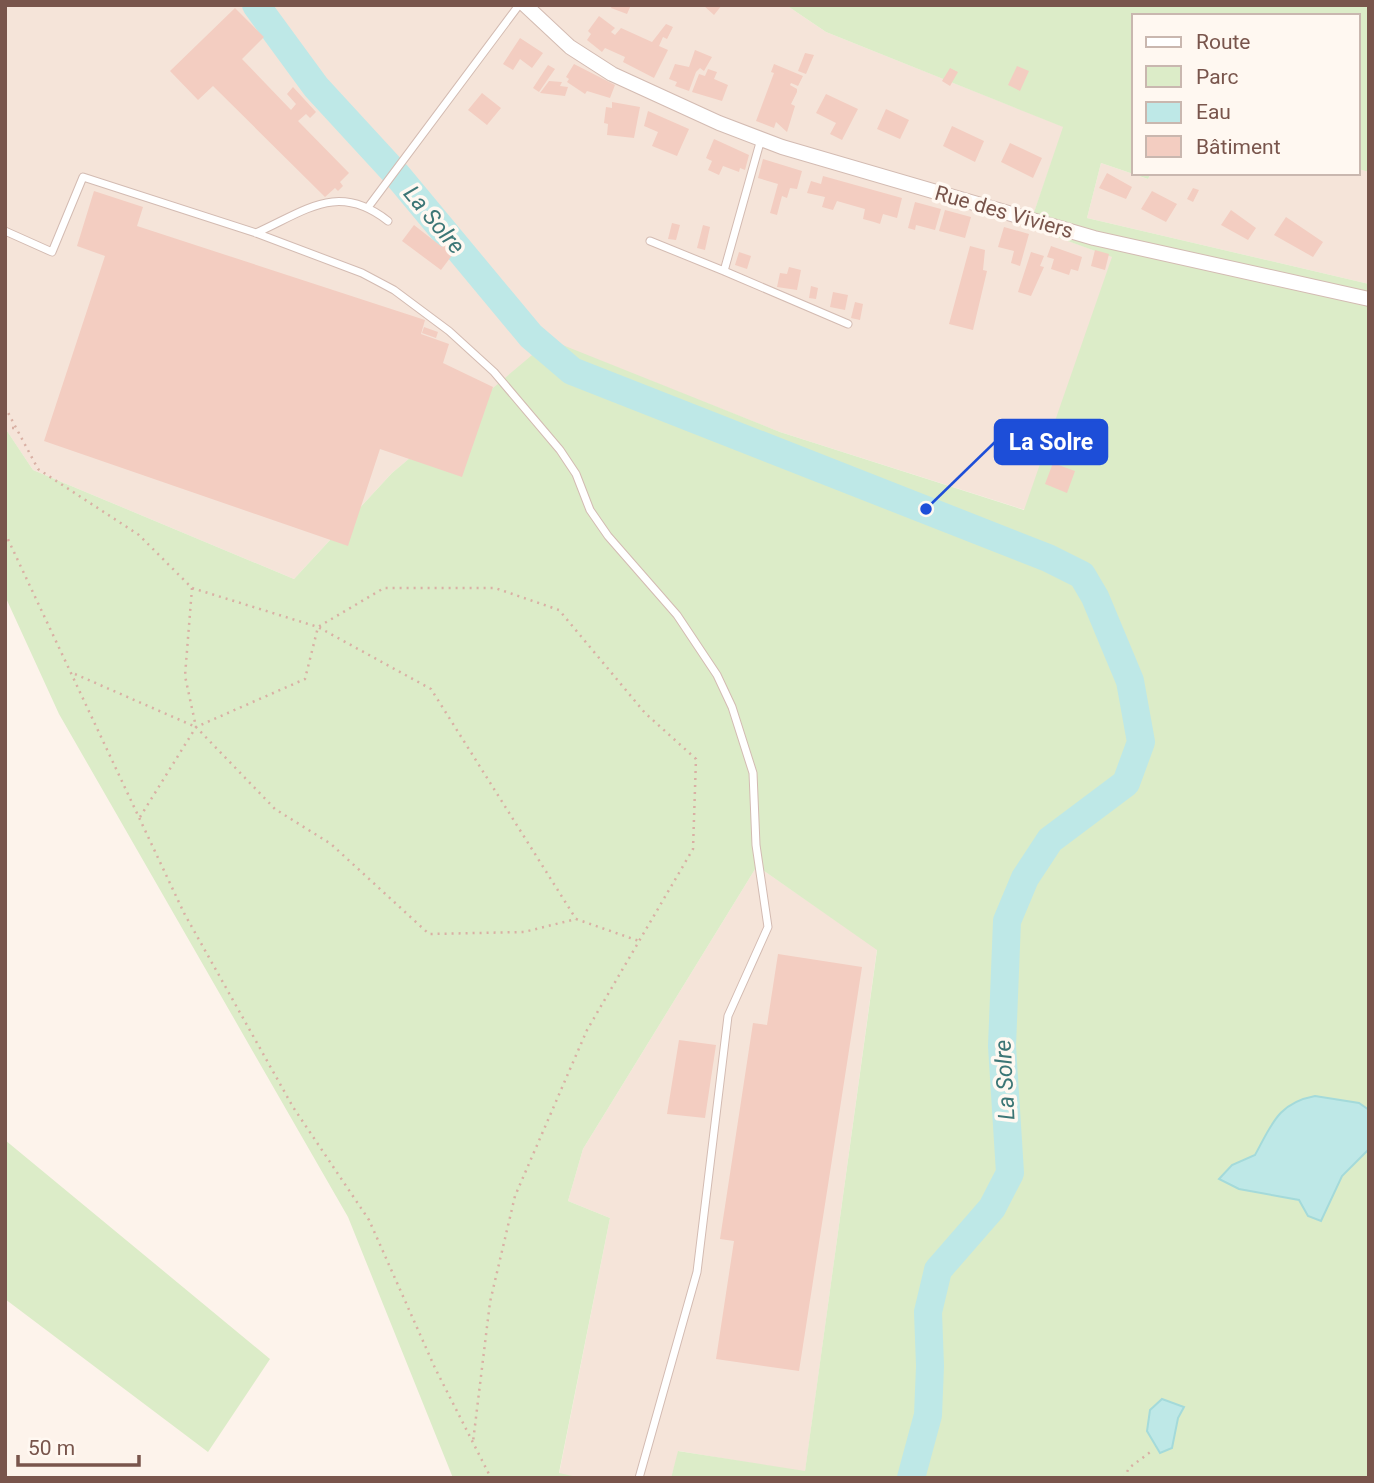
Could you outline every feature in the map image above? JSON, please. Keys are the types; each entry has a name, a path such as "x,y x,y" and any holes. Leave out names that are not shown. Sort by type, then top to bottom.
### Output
{"street":[{"name":"Rue des Viviers","path":"526,5 570,47 594,64 761,139 1094,238 1369,299"}],"lane":[{"path":"369,206 519,5"},
{"path":"724,271 761,139"},
{"path":"5,231 52,252 83,177 256,233 362,273 394,290 442,324 494,372 560,450 576,474 590,510 608,536 677,615 717,675 744,738 753,773 756,845 768,926 728,1016 697,1272 639,1478"},
{"path":"256,233 312,207 345,200 369,206 388,221"},
{"path":"650,241 848,324"}],"path":[{"path":"5,407 38,469 139,535 192,588 318,627 431,689 576,919"},
{"path":"5,428 16,428"},
{"path":"5,533 184,913 293,1107 369,1220 435,1368 491,1478"},
{"path":"192,588 185,676 196,727"},
{"path":"140,817 196,727 305,678 318,627 384,588 495,588 559,610 645,713 696,760 693,849 587,1030 515,1196 489,1303 473,1442"},
{"path":"73,673 196,727 275,809 331,845 429,934 524,932 576,919 639,942"},
{"path":"1124,1478 1129,1468 1153,1450"}],"shaded area":[{"path":"5,5 786,5 826,32 1064,127 1029,227 1113,257 1025,510 780,432 550,341 392,473 294,579 33,470 5,428"},
{"path":"1101,163 1148,179 1150,175 1360,175 1360,170 1369,172 1369,284 1087,218"},
{"path":"757,866 877,949 805,1472 679,1451 671,1478 582,1478 559,1474 610,1218 568,1201 583,1149"}],"green space":[{"path":"786,5 1369,5 1369,172 1360,170 1360,14 1132,14 1132,174 1101,163 1087,218 1369,284 1369,1478 671,1478 678,1451 805,1471 877,950 757,866 583,1149 568,1201 610,1218 559,1473 582,1478 453,1478 348,1217 59,714 5,596 5,428 33,470 294,579 392,473 550,340 780,432 1024,510 1112,257 1029,227 1063,127 826,32"},
{"path":"5,1140 270,1359 208,1452 5,1299"}],"water":[{"path":"1315,1096 1359,1103 1369,1110 1369,1149 1342,1176 1321,1221 1308,1216 1299,1200 1239,1189 1219,1179 1232,1165 1255,1155 1284,1110 1302,1099"},
{"path":"1162,1399 1184,1407 1178,1418 1172,1448 1160,1453 1147,1431 1150,1410"}],"building":[{"path":"612,5 631,5 627,14 611,8"},
{"path":"703,5 722,5 714,15"},
{"path":"235,8 264,37 242,59 291,110 296,104 287,94 293,87 316,112 310,118 306,114 298,121 349,173 340,182 343,186 338,191 335,188 325,197 213,86 198,100 170,71"},
{"path":"599,16 615,28 611,32 615,35 621,28 652,42 666,24 673,27 667,39 663,37 659,46 668,50 654,78 623,62 625,57 605,48 602,52 587,40 591,34 588,31"},
{"path":"520,38 543,53 532,68 520,59 513,70 503,64"},
{"path":"695,50 712,57 704,71 700,68 696,72 689,91 675,86 677,82 669,79 675,64 689,67"},
{"path":"805,53 814,55 806,74 798,71"},
{"path":"574,64 615,85 610,98 587,91 585,94 567,82 569,79 566,77"},
{"path":"774,64 803,76 798,86 791,83 790,85 797,89 797,92 791,104 795,106 787,132 776,122 774,128 756,121 774,73 771,72"},
{"path":"548,65 555,69 539,92 533,88"},
{"path":"1017,66 1029,71 1020,91 1008,85"},
{"path":"950,68 958,72 950,86 942,81"},
{"path":"708,69 717,72 714,79 728,85 722,101 692,92 699,74 705,76"},
{"path":"549,81 562,82 560,86 568,87 565,96 540,93"},
{"path":"482,93 501,108 487,125 468,110"},
{"path":"826,94 858,109 842,140 830,134 836,123 816,113"},
{"path":"612,102 640,107 634,138 607,135 608,124 604,123 606,107 612,108"},
{"path":"886,109 909,120 900,139 877,129"},
{"path":"648,111 689,129 677,156 652,146 658,132 644,126"},
{"path":"952,126 984,141 975,162 943,146"},
{"path":"714,139 749,155 745,170 740,168 739,172 723,166 719,175 708,170 712,161 706,158"},
{"path":"1010,143 1042,158 1033,178 1001,162"},
{"path":"763,159 802,171 797,189 790,188 787,198 782,196 777,215 770,213 778,184 758,178"},
{"path":"1107,173 1132,187 1126,199 1099,188"},
{"path":"823,176 902,198 897,218 883,214 880,224 863,219 865,209 837,201 833,210 822,207 825,197 807,193 811,181 821,184"},
{"path":"1193,188 1199,190 1193,202 1187,199"},
{"path":"94,191 143,207 137,226 425,320 421,334 449,344 443,363 493,387 462,477 380,449 348,546 44,441 105,256 77,246"},
{"path":"1152,191 1177,204 1166,222 1141,209"},
{"path":"915,202 941,209 935,230 916,225 915,230 908,228"},
{"path":"945,210 971,217 965,238 939,231"},
{"path":"1231,210 1256,228 1248,240 1221,225"},
{"path":"1286,217 1323,242 1313,257 1274,235"},
{"path":"672,223 680,225 676,240 668,239"},
{"path":"414,225 442,247 444,244 453,254 441,270 402,241"},
{"path":"703,225 710,227 705,250 697,248"},
{"path":"1004,227 1029,234 1020,266 1011,263 1014,251 998,247"},
{"path":"970,246 985,250 983,270 987,271 973,330 949,324"},
{"path":"1051,246 1082,257 1078,271 1071,269 1069,275 1051,269 1054,259 1047,257"},
{"path":"1095,250 1109,254 1105,270 1091,266"},
{"path":"739,252 751,256 747,269 735,265"},
{"path":"1031,252 1044,256 1040,266 1044,267 1031,296 1018,292"},
{"path":"789,267 801,270 797,290 777,287 780,273 787,274"},
{"path":"811,286 818,288 816,299 809,298"},
{"path":"833,292 848,295 845,310 830,307"},
{"path":"855,302 863,304 860,320 851,318"},
{"path":"424,327 438,332 436,338 422,333"},
{"path":"1053,463 1075,471 1067,493 1045,484"},
{"path":"778,954 862,967 799,1371 716,1359 734,1241 720,1239 753,1023 767,1025"},
{"path":"679,1040 716,1045 705,1118 667,1114"}],"waterway":[{"name":"La Solre","path":"256,5 316,87 397,175 531,336 572,371 1048,558 1082,575 1095,597 1130,681 1141,742 1126,783 1050,840 1025,878 1007,921 1002,1046 1010,1173 992,1208 938,1270 928,1312 928,1415 911,1478"}],"place":[{"name":"La Solre","path":"926,509"}]}
